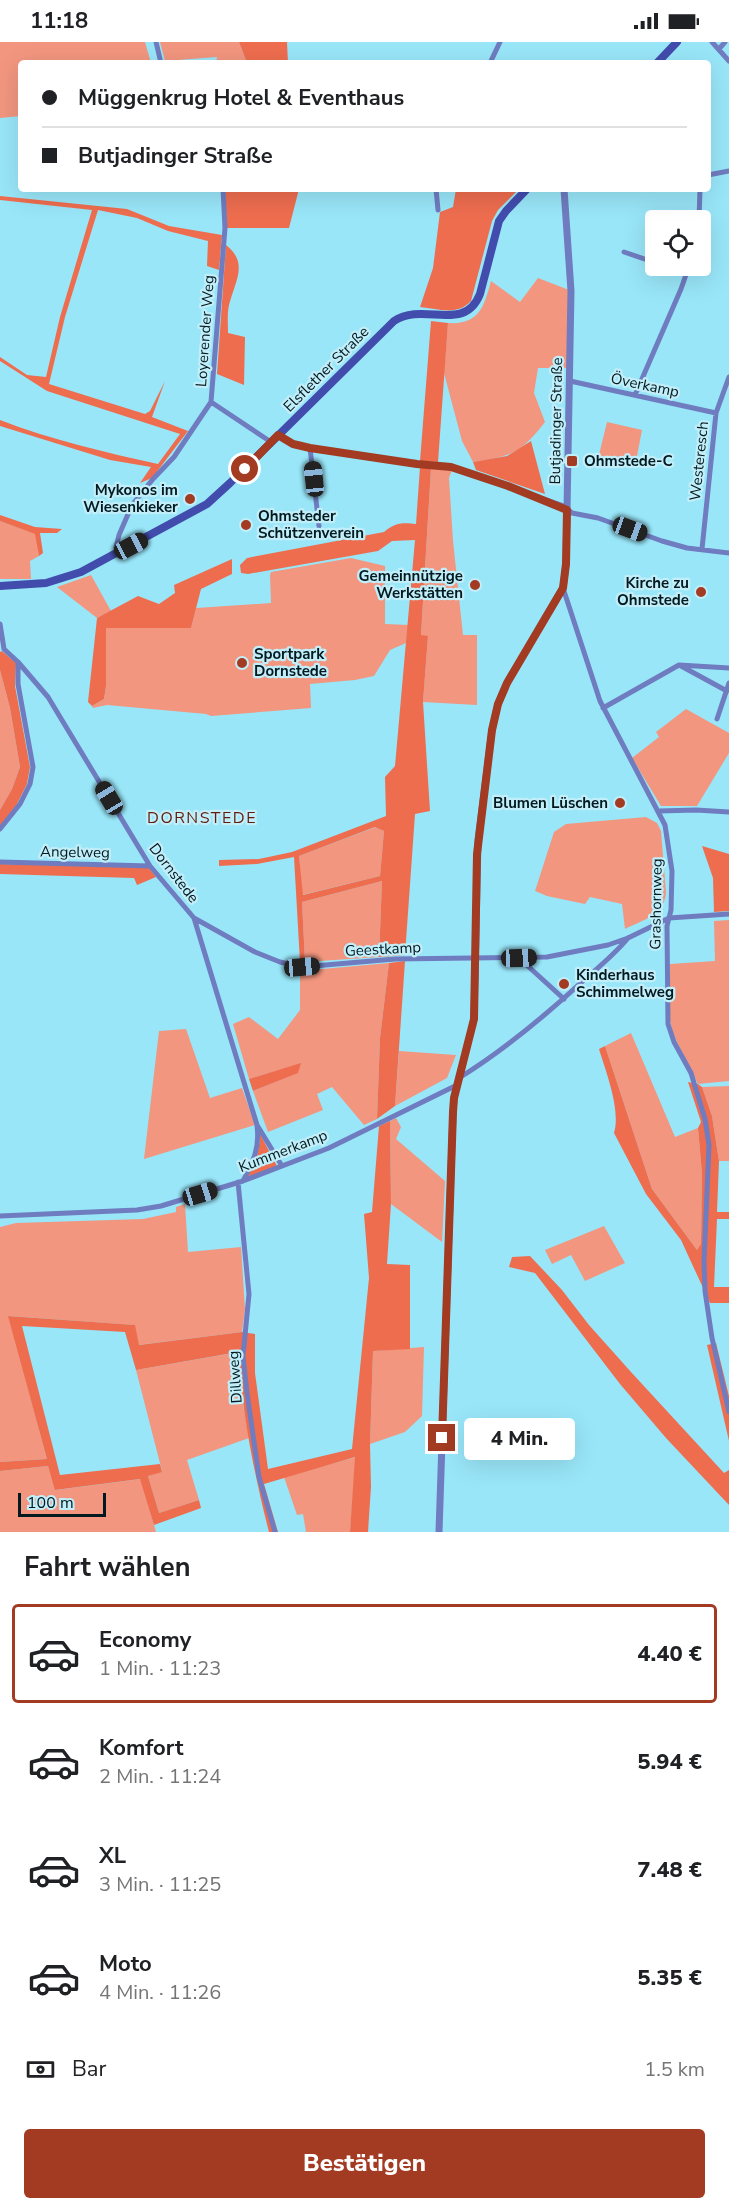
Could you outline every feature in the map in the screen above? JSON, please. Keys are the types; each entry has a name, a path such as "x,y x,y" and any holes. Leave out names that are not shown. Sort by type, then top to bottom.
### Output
{"main road":[{"path":"660,60 677,42"},
{"name":"Elsflether Straße","path":"0,586 46,583 81,572 207,504 398,318 417,313 457,316 467,312 473,307 480,294 499,221 524,192"}],"street":[{"path":"156,42 160,60"},
{"path":"491,60 500,42"},
{"path":"712,42 729,61"},
{"path":"719,49 725,42"},
{"path":"711,174 729,171"},
{"name":"Loyerender Weg","path":"117,553 119,535 132,505 174,457 211,402 225,228 223,192"},
{"path":"436,192 438,210"},
{"name":"Butjadinger Straße","path":"439,1532 453,1118 458,1082 474,1019 478,840 492,730 498,704 507,683 563,588 566,564 571,291 564,192"},
{"path":"699,210 700,192"},
{"path":"624,252 645,259"},
{"path":"635,395 685,276"},
{"name":"Westeresch","path":"702,549 716,412 729,377"},
{"name":"Överkamp","path":"570,381 716,412"},
{"path":"211,402 271,442"},
{"path":"278,435 293,444 310,448 468,472 564,506 572,513 598,518 662,541 729,553"},
{"path":"310,448 319,526"},
{"name":"Grashornweg","path":"563,588 591,678 603,708 666,825 672,871 667,926 668,1024 674,1042 690,1073 705,1119 709,1145 705,1291 712,1338 729,1412"},
{"path":"0,624 2,650"},
{"name":"Dornstede","path":"2,650 18,662 48,697 150,866 194,918 257,1125 259,1141 254,1160 240,1181"},
{"path":"0,830 20,804 30,784 33,767 18,684 18,662"},
{"path":"680,665 727,691"},
{"path":"603,708 680,665 729,668"},
{"path":"717,719 729,683"},
{"path":"659,811 729,812"},
{"name":"Angelweg","path":"0,862 150,866"},
{"path":"628,938 669,918 729,914"},
{"name":"Geestkamp","path":"194,918 255,952 280,962 302,967 395,959 547,957 587,950 628,938"},
{"name":"Kummerkamp","path":"0,1216 137,1210 161,1206 240,1181 329,1148 458,1082 564,999 628,938"},
{"path":"519,958 564,999"},
{"name":"Dornstede","path":"257,1125 282,1166"},
{"name":"Dillweg","path":"240,1181 249,1294 243,1356 260,1477 275,1532"}],"shaded area":[{"path":"0,42 145,42 150,60 18,60 18,116 0,118"},
{"path":"160,42 239,42 246,60 216,60 217,57 165,60"},
{"path":"239,42 287,42 288,60 246,60"},
{"path":"225,192 298,192 289,228 227,228"},
{"path":"456,192 516,192 498,210 492,221 471,301 466,306 454,310 420,307 433,268 440,212 453,207"},
{"path":"0,196 127,209 169,226 222,235 219,270 207,266 208,241 168,231 137,218 98,210 65,317 49,384 145,414 150,411 165,381 152,417 188,431 152,478 140,483 151,467 110,460 0,426 0,420 59,440 158,464 180,434 47,391 0,361 0,357 27,375 46,377 60,317 92,210 0,200"},
{"path":"226,245 233,252 239,266 228,308 228,333 245,337 244,385 217,374"},
{"path":"538,278 569,290 568,368 538,368 534,393 545,422 529,441 506,455 473,462 462,441 444,373 448,323 467,321 479,312 486,299 491,281 520,302"},
{"path":"431,321 448,323 438,462 420,461"},
{"path":"607,422 642,430 636,461 614,456 611,466 597,463"},
{"path":"531,441 545,494 476,470 473,462 507,456"},
{"path":"420,467 431,468 421,635 428,636 423,702 430,811 415,814 405,955 379,957 382,881 302,902 305,962 300,962 294,857 257,864 219,866 219,860 259,859 292,852 386,816 385,777 395,766 415,540 392,541 378,551 248,574 241,573 240,565 247,558 384,532 398,524 416,524","holes":["375,827 384,831 380,876 303,895 299,856"]},
{"path":"431,468 452,470 449,478 453,541 463,635 477,635 477,705 423,702 428,636 421,636"},
{"path":"0,515 35,527 62,529 57,533 40,533 43,553 39,556 35,534 0,521"},
{"path":"0,521 36,534 39,556 30,561 31,579 0,579"},
{"path":"351,558 385,566 385,624 409,625 406,643 390,650 374,676 310,684 311,708 211,716 107,705 93,708 92,706 104,699 106,628 191,628 196,608 271,603 271,572"},
{"path":"232,559 232,574 201,589 191,628 106,628 104,699 92,706 88,702 97,618 138,596 159,604 175,593 174,585"},
{"path":"91,575 111,611 97,618 57,587"},
{"path":"2,651 16,663 15,686 30,767 27,784 17,804 0,826 0,810 12,789 20,767 10,708 0,670 0,652"},
{"path":"0,670 10,708 20,767 12,789 0,810"},
{"path":"686,709 729,733 729,753 697,806 661,806 632,758 659,737 656,732"},
{"path":"646,817 657,823 661,831 666,893 661,907 652,916 625,929 622,904 590,897 585,904 547,896 535,891 554,832 566,824"},
{"path":"376,827 384,831 380,876 302,895 299,856"},
{"path":"702,846 729,854 729,911 714,912 713,878"},
{"path":"0,864 148,867 156,877 137,885 134,878 0,874"},
{"path":"382,881 379,957 305,962 302,902"},
{"path":"729,920 729,1081 698,1084 673,1034 669,1016 670,964 715,961 714,921"},
{"path":"405,961 395,1106 377,1119 380,1038 389,963"},
{"path":"389,963 380,1038 377,1119 364,1125 332,1087 317,1094 323,1110 268,1132 253,1091 297,1073 300,1064 249,1079 233,1024 249,1017 278,1039 300,1010 300,971"},
{"path":"186,1029 210,1098 242,1088 255,1125 144,1159 159,1031"},
{"path":"631,1033 675,1137 698,1128 702,1174 701,1245 697,1250 652,1189 605,1046"},
{"path":"605,1046 652,1189 697,1250 701,1244 702,1174 698,1128 701,1122 688,1082 702,1087 712,1116 719,1161 717,1212 729,1212 729,1219 717,1219 714,1287 729,1287 729,1303 710,1303 681,1240 646,1194 614,1133 616,1113 599,1049"},
{"path":"399,1051 456,1055 447,1078 395,1106"},
{"path":"301,1063 298,1073 253,1091 249,1079"},
{"path":"729,1086 729,1161 719,1161 712,1116 702,1087"},
{"path":"396,1118 401,1127 396,1139 445,1181 442,1242 391,1204 390,1121"},
{"path":"390,1121 391,1204 387,1264 410,1265 410,1349 373,1351 368,1532 350,1532 355,1457 264,1484 278,1532 269,1532 249,1443 238,1352 136,1370 125,1332 22,1326 60,1475 160,1464 162,1472 148,1476 159,1513 199,1500 201,1508 154,1525 140,1479 55,1490 48,1466 0,1471 0,1462 47,1459 8,1316 135,1325 139,1345 242,1332 255,1334 255,1373 268,1469 352,1449 369,1278 364,1214 372,1212 379,1126"},
{"path":"260,1134 277,1166 247,1178 256,1157"},
{"path":"185,1204 188,1252 241,1247 245,1309 242,1332 138,1345 134,1325 9,1316 47,1459 0,1462 0,1227 16,1223 143,1219 176,1212 176,1207"},
{"path":"604,1226 625,1263 585,1281 571,1255 552,1264 545,1250"},
{"path":"530,1256 562,1290 589,1325 631,1372 724,1473 729,1470 729,1505 666,1438 620,1384 535,1273 509,1267 512,1257"},
{"path":"716,1343 729,1396 729,1441 707,1345"},
{"path":"424,1347 422,1416 405,1432 370,1444 373,1351"},
{"path":"239,1352 241,1394 249,1438 187,1460 199,1500 159,1513 148,1476 162,1471 136,1370"},
{"path":"356,1457 350,1532 306,1532 303,1514 297,1515 284,1477"},
{"path":"48,1466 56,1490 141,1479 156,1532 0,1532 0,1471"}],"place":[{"name":"Ohmstede-C","path":"572,461"},
{"name":"Mykonos im Wiesenkieker","path":"190,499"},
{"name":"Ohmsteder Schützenverein","path":"246,525"},
{"name":"Gemeinnützige Werkstätten","path":"475,585"},
{"name":"Kirche zu Ohmstede","path":"701,592"},
{"name":"Sportpark Dornstede","path":"242,663"},
{"name":"Blumen Lüschen","path":"620,803"},
{"name":"Kinderhaus Schimmelweg","path":"564,984"}],"district":[{"name":"DORNSTEDE","path":"202,818"}],"route":[{"path":"245,469 278,435 293,444 310,448 451,467 564,506 567,510 563,588 507,683 498,704 492,730 476,869 474,1019 454,1098 453,1112 442,1438"}]}
